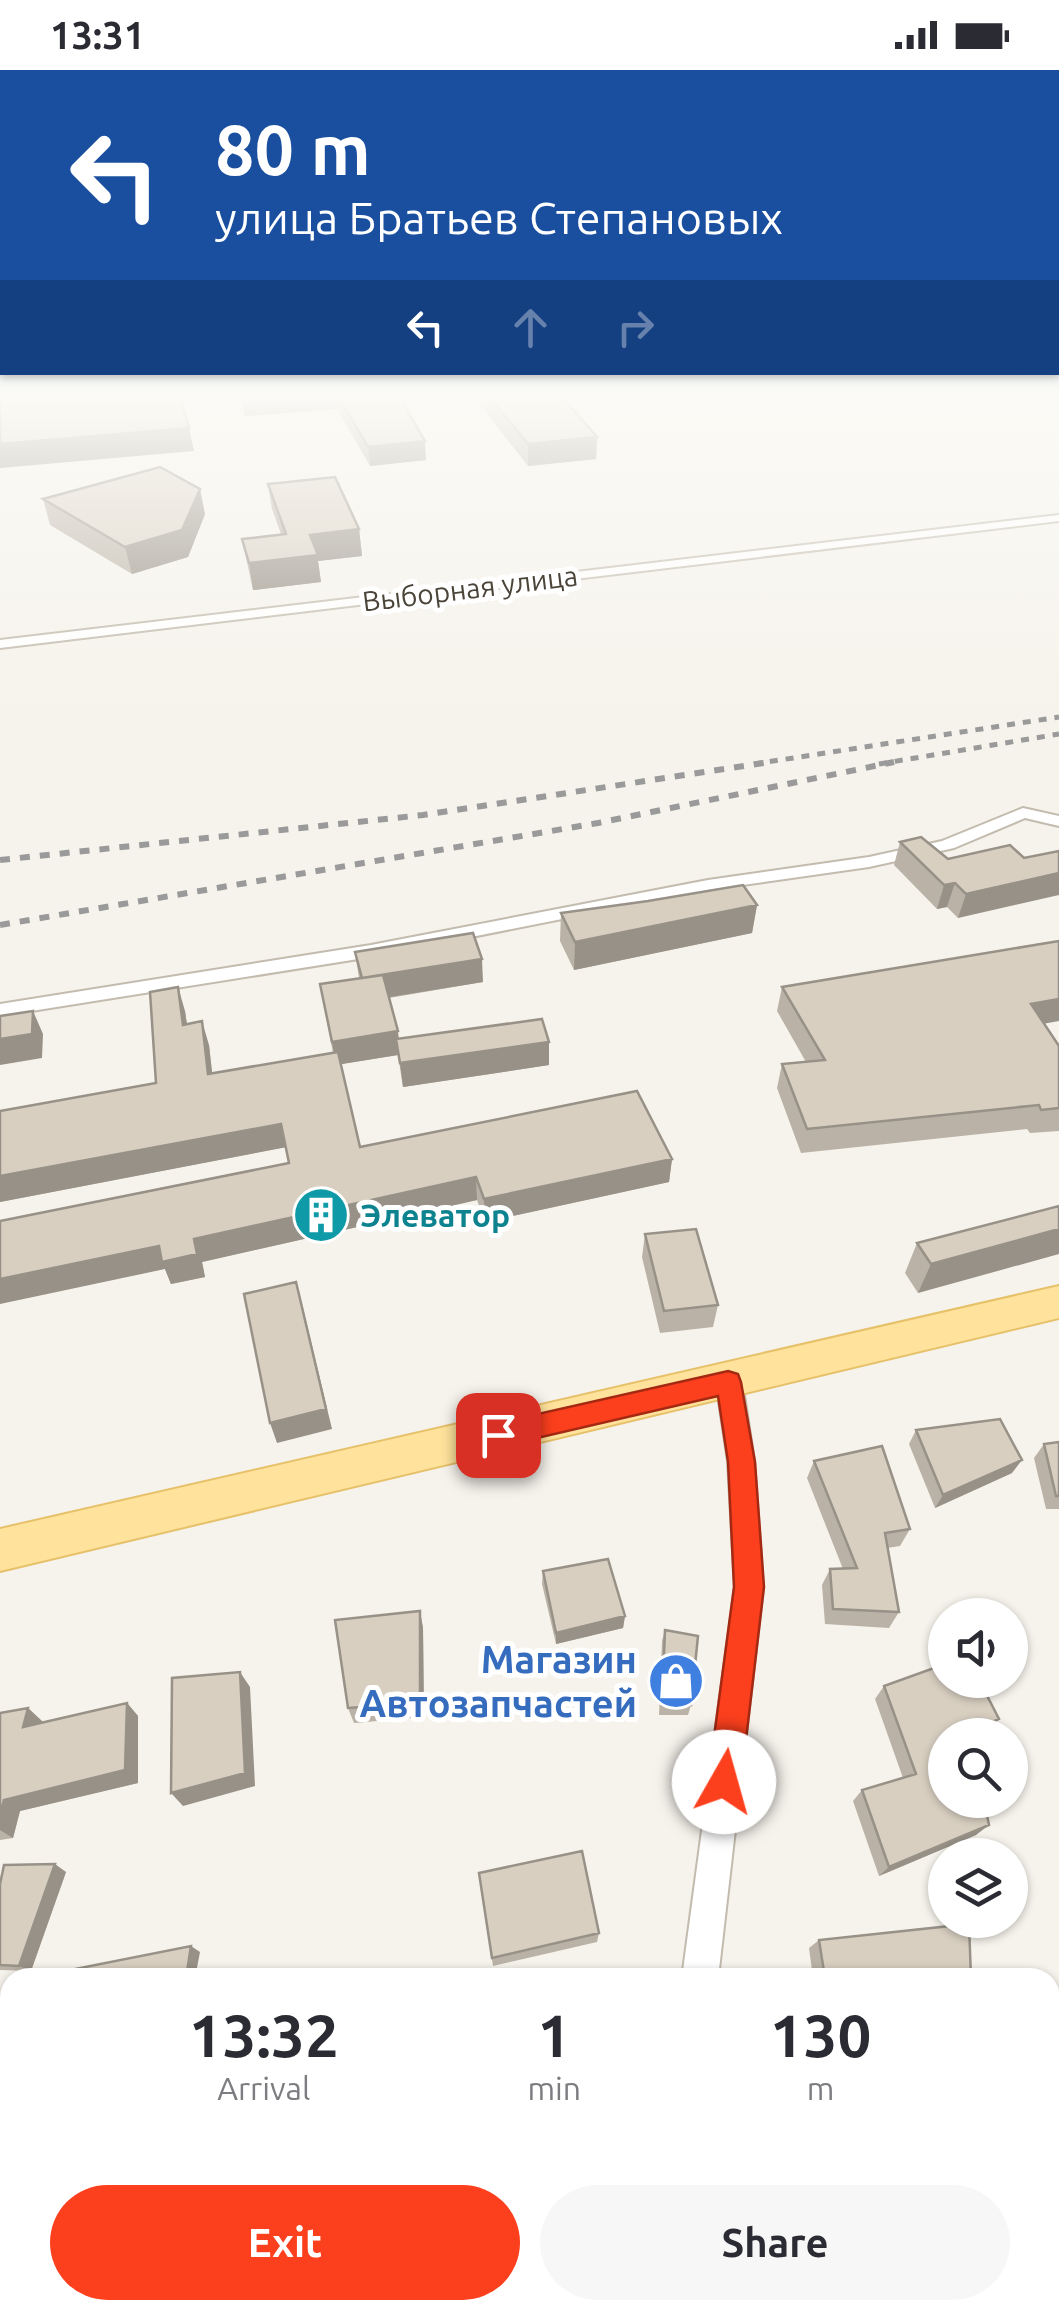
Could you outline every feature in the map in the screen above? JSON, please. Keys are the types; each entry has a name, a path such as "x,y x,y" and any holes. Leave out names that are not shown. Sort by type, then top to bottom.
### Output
{"main road":[{"path":"0,1550 1059,1302"}],"street":[{"name":"Выборная улица","path":"0,644 1059,518"},
{"path":"0,1010 494,929 711,884 848,867 960,840 1023,814 1059,821"},
{"path":"701,1968 749,1587 741,1462 728,1382"}],"building":[{"path":"46,501 195,501 182,530 125,547"},
{"path":"274,501 346,501 359,529 310,535 318,555 249,563 242,539 286,534"},
{"path":"921,837 948,859 1010,845 1024,858 1059,851 1059,873 966,894 955,883 944,885 900,842"},
{"path":"743,885 757,905 575,942 561,913 648,901"},
{"path":"473,933 482,959 362,978 355,952"},
{"path":"1059,941 1059,999 1031,1004 1059,1046 1059,1108 1041,1110 1039,1105 807,1129 782,1064 825,1060 782,987"},
{"path":"383,975 398,1031 332,1042 320,984"},
{"path":"178,987 183,1025 202,1021 208,1074 338,1052 360,1147 637,1091 672,1159 484,1199 476,1177 194,1239 197,1254 162,1262 159,1246 0,1279 0,1221 289,1163 281,1124 0,1176 0,1111 156,1083 150,992"},
{"path":"33,1011 32,1034 0,1039 0,1016"},
{"path":"542,1019 549,1042 400,1063 396,1039"},
{"path":"1059,1206 1059,1229 931,1264 917,1243"},
{"path":"696,1229 718,1305 664,1311 645,1234"},
{"path":"296,1282 326,1409 270,1423 244,1294"},
{"path":"1000,1419 1022,1460 943,1495 916,1430"},
{"path":"1059,1442 1059,1496 1056,1496 1044,1444"},
{"path":"882,1446 910,1529 885,1533 899,1612 833,1609 830,1569 857,1568 814,1461"},
{"path":"608,1559 625,1616 556,1633 543,1571"},
{"path":"420,1611 420,1703 348,1708 335,1620"},
{"name":"Магазин Автозапчастей","path":"665,1630 698,1636 691,1705 662,1705"},
{"path":"928,1670 928,1698 988,1698 998,1718 928,1718 928,1818 988,1818 989,1825 958,1838 928,1838 928,1851 889,1867 862,1790 916,1774 884,1686"},
{"path":"240,1672 245,1773 171,1793 172,1678"},
{"path":"127,1703 125,1770 4,1800 0,1814 0,1713 28,1708 23,1727"},
{"path":"582,1851 599,1933 492,1958 479,1873"},
{"path":"55,1864 19,1966 0,1965 0,1884 4,1865"},
{"path":"928,1928 928,1938 970,1938 971,1968 823,1968 819,1940"},
{"path":"191,1946 188,1968 80,1968"}],"railway":[{"path":"754,764 1059,717"},
{"path":"879,764 1059,734"},
{"path":"0,860 423,815 770,762"},
{"path":"0,925 598,823 894,762"}],"place":[{"name":"Элеватор","path":"321,1215"},
{"name":"Магазин Автозапчастей","path":"676,1681"}],"route":[{"path":"498,1435 728,1382 741,1462 749,1587 724,1782"}]}
